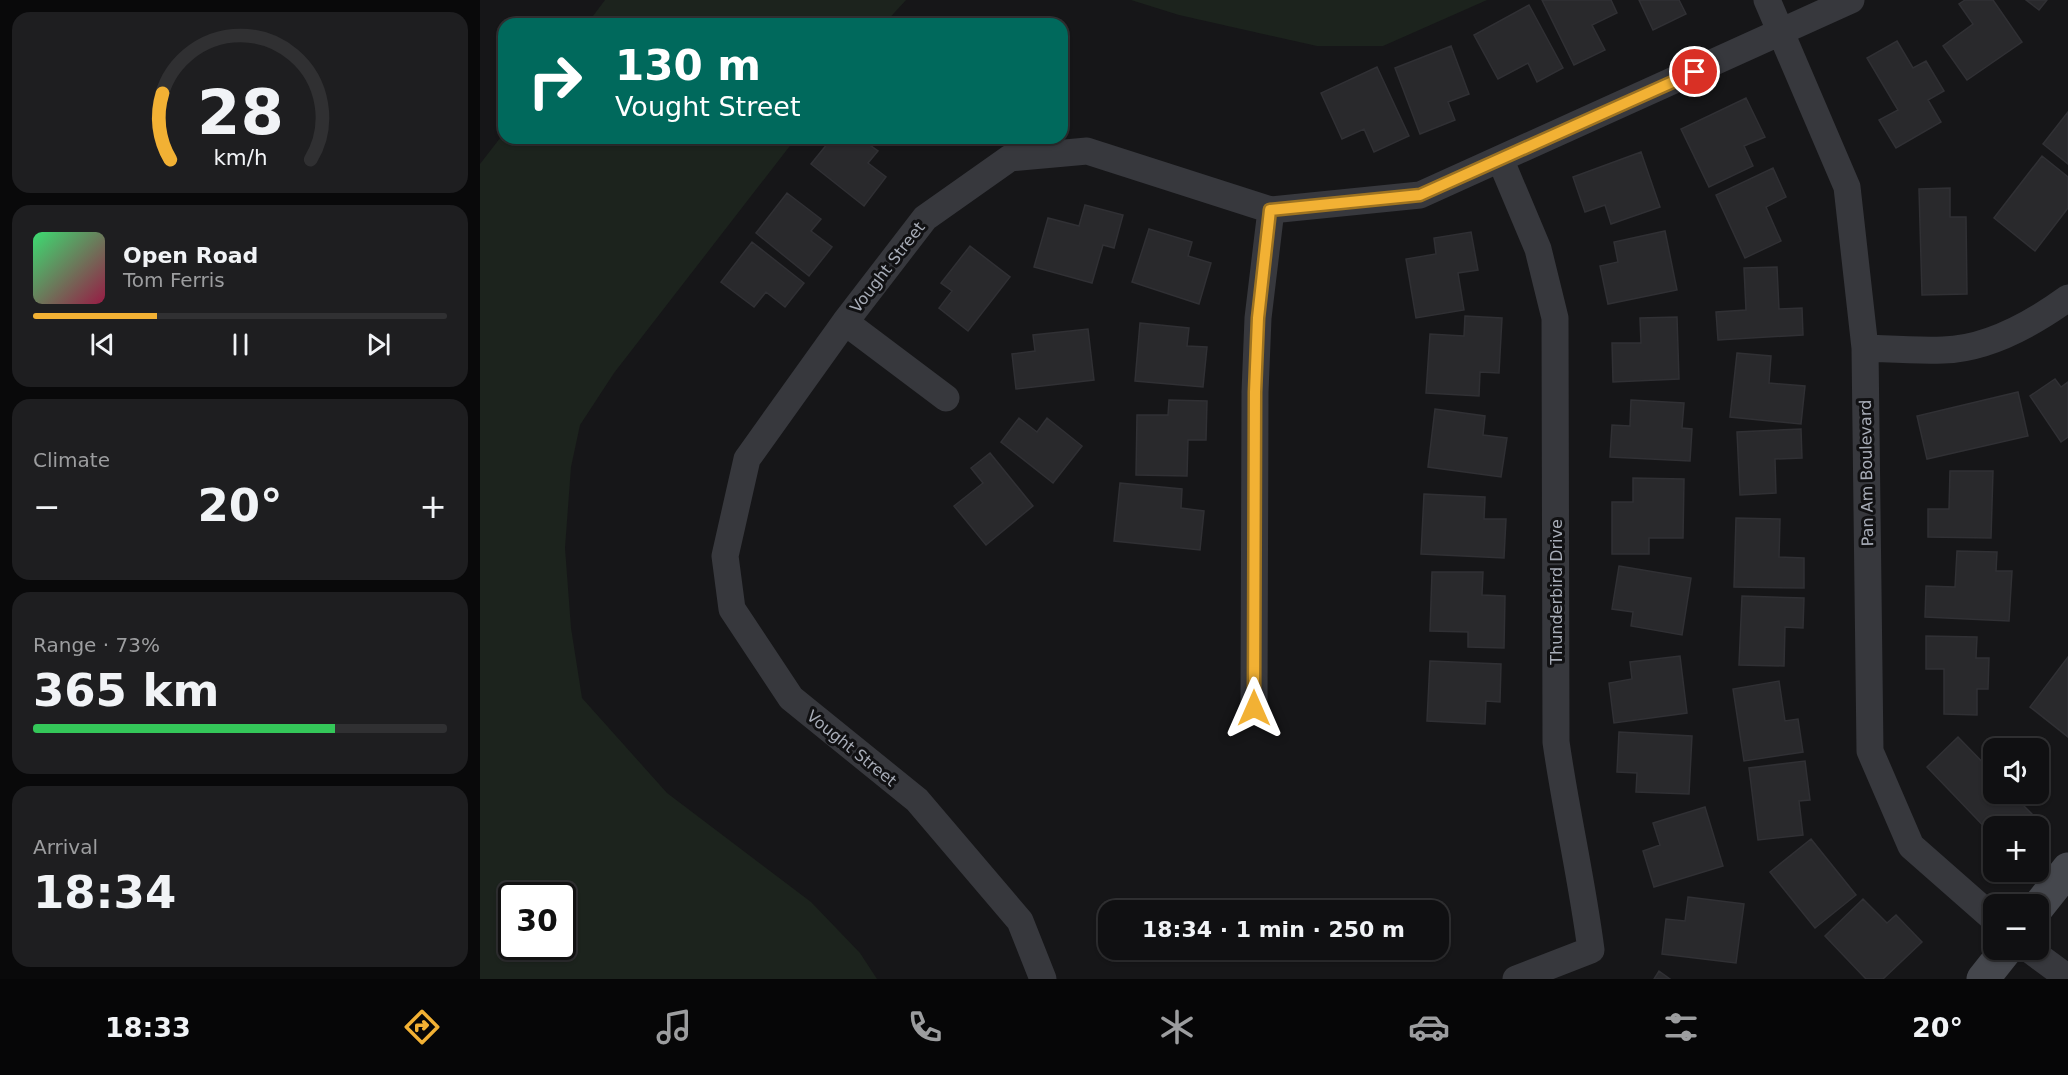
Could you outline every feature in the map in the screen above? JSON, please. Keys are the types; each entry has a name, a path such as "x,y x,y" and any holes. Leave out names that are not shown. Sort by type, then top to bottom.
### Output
{"street":[{"name":"Pan Am Boulevard","path":"1767,0 1847,187 1864,348 1870,751 1911,846 1983,909"},
{"name":"Vought Street","path":"1043,979 1020,921 917,800 791,698 732,609 724,556 747,459 845,322 925,218 1010,158 1087,151 1270,210 1420,195 1501,161 1851,0"},
{"name":"Thunderbird Drive","path":"1501,161 1538,249 1555,318 1556,742 1565,807 1582,886 1591,950 1516,979"},
{"path":"1254,708 1255,392 1258,318 1270,210"},
{"path":"1864,348 1944,351 1973,346 2025,326 2068,298"},
{"path":"845,322 946,398"},
{"path":"2048,894 2068,869"},
{"path":"1983,979 1998,960"},
{"path":"2044,960 2068,978"}],"shaded area":[{"path":"605,0 906,0 890,18 592,18"},
{"path":"1131,0 1487,0 1383,46 1317,46 1179,15"},
{"path":"498,141 498,144 791,144 614,373 580,425 571,467 565,548 571,628 582,698 667,793 811,902 860,953 877,979 480,979 480,164"}],"building":[{"path":"1542,0 1611,0 1617,13 1592,25 1605,50 1574,65"},
{"path":"1639,0 1679,0 1686,14 1653,30"},
{"path":"1965,0 1993,0 2022,42 1967,80 1943,46 1973,24 1959,4"},
{"path":"2026,0 2047,0 2039,10"},
{"path":"1529,5 1563,68 1537,82 1528,63 1498,79 1474,35"},
{"path":"1897,41 1913,68 1926,61 1944,91 1928,100 1941,122 1896,148 1879,120 1898,110 1867,58"},
{"path":"1451,46 1469,94 1448,102 1455,120 1420,134 1395,68"},
{"path":"1377,67 1409,136 1374,152 1364,129 1342,139 1321,93"},
{"path":"1746,98 1765,137 1744,146 1753,166 1709,187 1681,129"},
{"path":"2068,112 2068,164 2043,144"},
{"path":"827,144 868,144 878,151 868,163 886,177 864,206 811,164"},
{"path":"1641,152 1660,207 1611,224 1605,205 1585,212 1573,177"},
{"path":"2042,156 2068,177 2068,208 2035,251 1994,218"},
{"path":"1773,168 1786,197 1766,207 1781,241 1745,258 1716,195"},
{"path":"1950,188 1950,217 1966,217 1967,294 1922,295 1919,189"},
{"path":"787,193 821,219 811,231 832,247 809,276 756,233"},
{"path":"1085,205 1123,215 1114,248 1103,245 1092,283 1034,267 1048,218 1079,226"},
{"path":"1149,229 1192,242 1188,256 1211,263 1199,304 1132,282"},
{"path":"1665,231 1677,290 1608,304 1600,266 1618,262 1614,242"},
{"path":"1471,232 1478,270 1458,273 1464,310 1416,318 1406,259 1436,254 1434,238"},
{"path":"752,242 804,283 785,307 766,292 754,307 721,282"},
{"path":"970,246 1010,277 968,331 939,308 952,291 941,283"},
{"path":"1777,267 1779,309 1802,308 1803,335 1718,340 1716,312 1746,310 1744,268"},
{"path":"1465,316 1502,318 1499,373 1480,372 1479,396 1426,393 1430,334 1464,336"},
{"path":"1677,317 1679,379 1613,382 1612,343 1641,343 1640,318"},
{"path":"1140,323 1189,328 1187,346 1207,347 1203,387 1135,381"},
{"path":"1088,329 1094,380 1016,389 1012,354 1035,351 1033,335"},
{"path":"1737,353 1771,356 1769,383 1805,386 1801,424 1730,417"},
{"path":"2055,379 2061,387 2068,382 2068,437 2061,442 2030,396"},
{"path":"2018,392 2028,436 1927,459 1917,416"},
{"path":"1169,400 1207,401 1206,440 1188,440 1187,476 1136,475 1137,415 1168,415"},
{"path":"1631,400 1684,403 1682,428 1692,429 1690,461 1610,457 1612,425 1630,426"},
{"path":"1435,409 1485,416 1483,435 1507,438 1501,477 1428,467"},
{"path":"1019,418 1037,432 1047,418 1082,446 1053,483 1001,442"},
{"path":"1801,429 1802,458 1775,459 1776,493 1740,495 1737,432"},
{"path":"990,453 1033,506 986,545 954,506 983,483 971,468"},
{"path":"1950,471 1993,471 1991,538 1928,537 1928,509 1949,509"},
{"path":"1633,478 1684,479 1683,538 1649,538 1649,554 1612,554 1612,502 1633,502"},
{"path":"1120,483 1182,489 1181,508 1204,511 1200,550 1114,541"},
{"path":"1424,494 1485,497 1484,519 1506,519 1504,558 1421,554"},
{"path":"1736,518 1780,519 1779,557 1804,558 1804,588 1734,587"},
{"path":"1957,551 1997,552 1996,571 2012,571 2009,621 1925,617 1926,586 1955,587"},
{"path":"1619,566 1691,578 1682,635 1631,626 1633,612 1612,609"},
{"path":"1432,572 1483,572 1482,595 1505,596 1504,648 1468,647 1468,632 1430,631"},
{"path":"1742,596 1804,598 1803,628 1785,627 1784,666 1739,665"},
{"path":"1926,636 1977,637 1976,658 1989,658 1988,689 1977,689 1977,715 1944,714 1944,669 1926,669"},
{"path":"1680,656 1687,713 1614,723 1609,683 1632,679 1630,662"},
{"path":"2068,657 2068,737 2030,707"},
{"path":"1430,661 1501,664 1500,702 1486,701 1485,724 1427,721"},
{"path":"1779,681 1785,721 1798,719 1803,752 1744,761 1733,689"},
{"path":"1619,732 1692,736 1689,794 1636,792 1637,773 1617,772"},
{"path":"1958,737 1983,763 1983,804 2022,804 2033,815 1983,816 1983,826 1927,767"},
{"path":"1805,761 1810,800 1799,801 1803,835 1758,840 1749,768"},
{"path":"1705,807 1723,866 1654,887 1643,851 1660,845 1653,823"},
{"path":"1811,839 1856,895 1815,928 1770,872"},
{"path":"1688,897 1744,904 1736,963 1662,954 1666,919 1685,921"},
{"path":"1863,899 1887,923 1896,915 1922,942 1883,979 1866,979 1825,936"},
{"path":"1659,971 1670,979 1654,979"}],"route":[{"path":"1254,708 1255,392 1258,318 1270,210 1420,195 1501,161 1695,72"}]}
